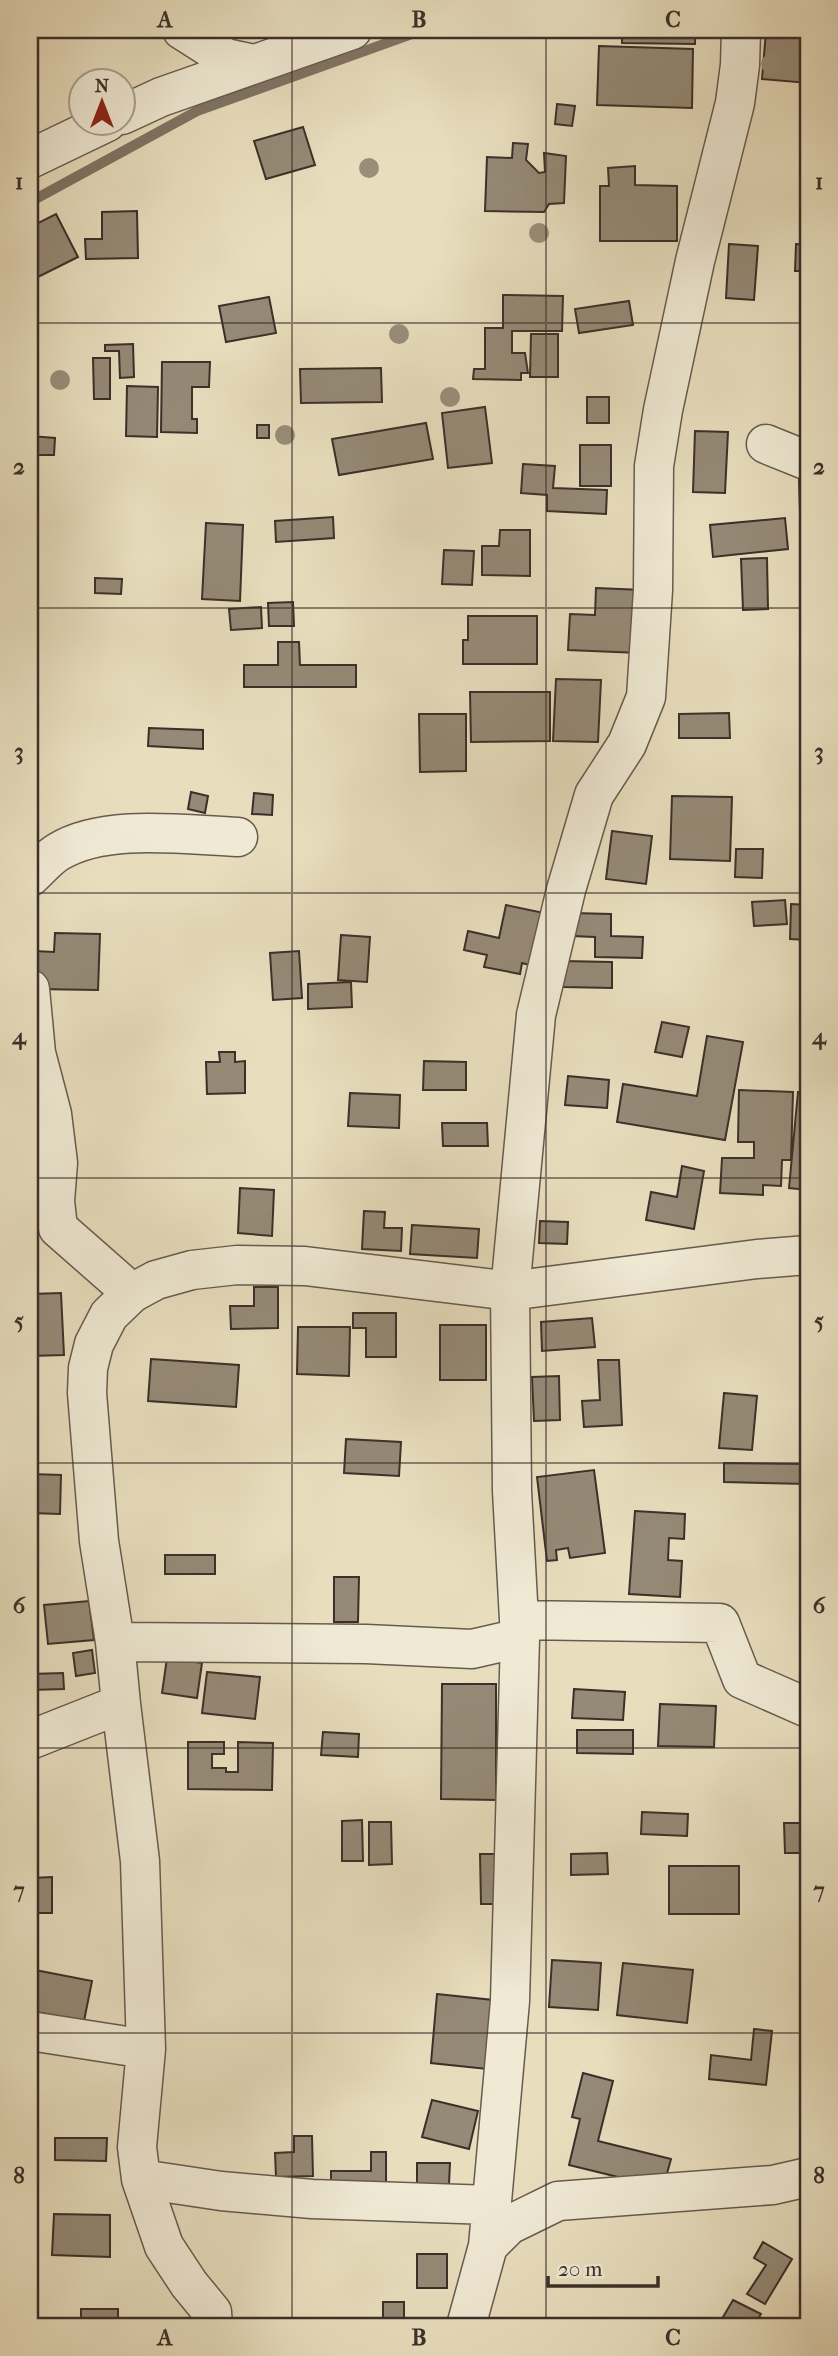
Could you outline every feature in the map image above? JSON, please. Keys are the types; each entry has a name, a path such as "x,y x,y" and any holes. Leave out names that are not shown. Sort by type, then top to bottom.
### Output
{"street":[{"path":"183,30 226,58 254,64"},
{"path":"136,108 160,97 352,30"},
{"path":"466,2326 488,2246 510,2001 519,1629 512,1466 510,1291 536,1016 566,890 594,795 627,744 646,697 653,590 654,466 663,410 695,261 735,103 741,30"},
{"path":"30,159 78,136"},
{"path":"766,444 808,461"},
{"path":"30,877 59,852 102,835 138,833 239,837"},
{"path":"30,989 33,1051 52,1114 58,1163 55,1201 44,1229 132,1293"},
{"path":"213,2326 212,2312 189,2284 164,2246 141,2179 137,2147 146,2049 140,1861 115,1642 99,1541 88,1393 88,1368 94,1344 109,1315 132,1293 156,1280 192,1270 274,1264 305,1266 510,1291 757,1259 808,1255"},
{"path":"115,1642 366,1644 472,1649 519,1629 720,1623 742,1679 808,1708"},
{"path":"30,1740 121,1704"},
{"path":"30,2031 146,2049"},
{"path":"488,2246 509,2225 558,2201 773,2185 808,2177"},
{"path":"141,2179 221,2191 312,2199 491,2205"}],"building":[{"path":"622,30 695,30 695,44 622,43"},
{"path":"784,30 808,30 808,83 762,79 766,31 784,33"},
{"path":"599,46 693,49 692,108 597,105"},
{"path":"557,104 575,106 572,126 555,124"},
{"path":"303,127 315,165 266,179 254,141"},
{"path":"513,143 528,144 526,160 539,173 545,172 544,153 566,156 564,203 549,204 544,212 485,211 487,157 512,158"},
{"path":"635,166 635,185 677,186 677,241 600,241 600,186 609,186 608,168"},
{"path":"137,211 138,258 86,259 85,239 102,239 102,212"},
{"path":"56,214 78,257 32,280 30,227"},
{"path":"729,244 758,246 754,300 726,298"},
{"path":"796,244 808,245 808,271 795,271"},
{"path":"503,295 563,296 562,331 512,331 512,353 525,353 528,373 521,373 521,380 473,379 474,369 485,369 485,328 503,328"},
{"path":"269,297 276,333 226,342 219,306"},
{"path":"629,301 633,325 579,333 575,309"},
{"path":"531,334 558,334 558,377 530,377"},
{"path":"133,344 134,377 120,378 119,351 105,351 105,345"},
{"path":"93,358 110,358 110,399 94,399"},
{"path":"162,362 210,362 209,387 192,387 192,419 197,419 197,433 161,432"},
{"path":"381,368 382,402 301,403 300,369"},
{"path":"127,386 158,387 157,437 126,436"},
{"path":"587,397 609,397 609,423 587,423"},
{"path":"485,407 492,463 448,468 442,413"},
{"path":"426,423 433,459 339,475 332,439"},
{"path":"257,425 269,425 269,438 257,438"},
{"path":"695,431 728,432 725,493 693,492"},
{"path":"30,436 55,438 54,455 30,455"},
{"path":"580,445 611,445 611,486 580,486"},
{"path":"523,464 555,466 553,488 607,490 606,514 547,511 547,495 521,493"},
{"path":"799,479 808,479 808,512 800,512"},
{"path":"333,517 334,538 276,542 275,521"},
{"path":"785,518 788,549 713,557 710,525"},
{"path":"206,523 243,525 240,601 202,599"},
{"path":"500,530 530,530 530,576 482,575 482,546 499,546"},
{"path":"444,550 474,551 472,585 442,584"},
{"path":"767,558 768,609 743,610 741,559"},
{"path":"95,578 122,579 121,594 95,593"},
{"path":"596,588 643,590 639,653 568,650 570,614 595,615"},
{"path":"293,602 294,626 269,626 268,603"},
{"path":"261,607 262,628 231,630 229,609"},
{"path":"468,616 537,616 537,664 463,664 463,640 468,640"},
{"path":"278,642 299,642 300,665 356,665 356,687 244,687 244,665 278,665"},
{"path":"556,679 601,680 598,742 553,741"},
{"path":"470,692 550,692 550,741 471,742"},
{"path":"729,713 730,738 679,738 679,714"},
{"path":"419,714 466,714 466,771 420,772"},
{"path":"149,728 203,730 203,749 148,746"},
{"path":"191,792 208,796 205,813 188,809"},
{"path":"254,793 273,795 272,815 252,814"},
{"path":"672,796 732,797 730,861 670,859"},
{"path":"612,831 652,836 646,884 606,879"},
{"path":"736,849 763,849 762,878 735,877"},
{"path":"785,900 787,924 754,926 752,902"},
{"path":"791,904 808,905 808,940 790,939"},
{"path":"506,905 544,913 533,966 522,963 520,974 484,967 487,955 464,950 468,931 499,938"},
{"path":"573,913 611,914 611,936 643,937 642,958 595,957 595,937 572,936"},
{"path":"55,933 100,934 98,990 34,989 35,951 54,952"},
{"path":"341,935 370,937 367,982 338,980"},
{"path":"299,951 302,998 273,1000 270,953"},
{"path":"563,961 612,962 612,988 563,987"},
{"path":"351,982 352,1007 308,1009 308,984"},
{"path":"662,1022 689,1027 682,1057 655,1052"},
{"path":"707,1036 743,1042 725,1140 617,1122 623,1084 697,1096"},
{"path":"219,1052 235,1052 235,1062 245,1061 245,1093 207,1094 206,1062 220,1062"},
{"path":"424,1061 466,1062 466,1090 423,1090"},
{"path":"568,1076 609,1080 607,1108 565,1105"},
{"path":"739,1090 793,1092 791,1160 782,1160 781,1186 763,1185 763,1195 720,1193 722,1158 754,1158 754,1142 738,1142"},
{"path":"798,1092 808,1092 808,1190 789,1188"},
{"path":"350,1093 400,1095 399,1128 348,1126"},
{"path":"442,1123 487,1123 488,1146 443,1146"},
{"path":"682,1166 704,1171 694,1229 646,1220 651,1192 677,1197"},
{"path":"240,1188 274,1190 272,1236 238,1233"},
{"path":"364,1211 385,1212 384,1228 402,1228 401,1251 362,1249"},
{"path":"540,1221 568,1222 567,1244 539,1243"},
{"path":"412,1225 479,1229 477,1258 410,1254"},
{"path":"254,1287 278,1287 278,1328 231,1329 230,1306 254,1306"},
{"path":"61,1293 64,1355 30,1356 30,1294"},
{"path":"353,1313 396,1313 396,1357 366,1357 366,1328 353,1328"},
{"path":"592,1318 595,1347 542,1351 541,1322"},
{"path":"440,1325 486,1325 486,1380 440,1380"},
{"path":"298,1327 350,1327 349,1376 297,1374"},
{"path":"151,1359 239,1365 236,1407 148,1401"},
{"path":"598,1360 619,1360 622,1425 584,1427 582,1401 600,1400"},
{"path":"559,1376 560,1420 534,1421 532,1377"},
{"path":"724,1393 757,1396 752,1450 719,1448"},
{"path":"346,1439 401,1442 399,1476 344,1473"},
{"path":"724,1463 808,1464 808,1484 724,1482"},
{"path":"594,1470 605,1553 570,1558 568,1548 556,1550 557,1560 547,1561 537,1477"},
{"path":"30,1474 61,1475 60,1514 30,1513"},
{"path":"635,1511 685,1514 684,1539 669,1538 668,1560 682,1561 680,1597 629,1594"},
{"path":"165,1555 215,1555 215,1574 165,1574"},
{"path":"334,1577 359,1577 358,1622 334,1622"},
{"path":"89,1601 94,1640 48,1644 44,1605"},
{"path":"92,1650 95,1673 76,1676 73,1653"},
{"path":"167,1658 202,1663 197,1698 162,1693"},
{"path":"207,1672 260,1677 255,1719 202,1713"},
{"path":"63,1673 64,1689 30,1690 30,1674"},
{"path":"442,1684 496,1684 496,1800 441,1799"},
{"path":"574,1689 625,1692 623,1720 572,1718"},
{"path":"660,1704 716,1706 714,1747 658,1746"},
{"path":"577,1730 633,1730 633,1754 577,1753"},
{"path":"323,1732 359,1734 358,1757 321,1755"},
{"path":"188,1742 224,1742 224,1754 212,1754 212,1768 226,1768 226,1772 238,1772 238,1742 273,1743 272,1790 188,1789"},
{"path":"642,1812 688,1814 687,1836 641,1834"},
{"path":"362,1820 363,1861 342,1861 342,1821"},
{"path":"369,1822 391,1822 392,1864 369,1865"},
{"path":"784,1823 808,1823 808,1853 785,1853"},
{"path":"607,1853 608,1874 571,1875 571,1854"},
{"path":"480,1854 504,1854 504,1904 481,1904"},
{"path":"669,1866 739,1866 739,1914 669,1914"},
{"path":"52,1877 52,1913 30,1913 30,1878"},
{"path":"806,1946 808,1997 804,1997"},
{"path":"552,1960 601,1963 598,2010 549,2007"},
{"path":"623,1963 693,1970 687,2023 617,2015"},
{"path":"30,1969 92,1981 84,2021 30,2011 33,1988 30,1987"},
{"path":"437,1994 493,2000 487,2069 431,2063"},
{"path":"754,2029 772,2031 766,2085 709,2079 711,2055 751,2060"},
{"path":"583,2073 613,2081 598,2141 671,2159 663,2188 569,2165 580,2119 572,2117"},
{"path":"432,2100 478,2111 469,2149 422,2137"},
{"path":"294,2136 312,2136 313,2176 276,2177 275,2153 294,2152"},
{"path":"55,2138 107,2138 106,2161 55,2160"},
{"path":"371,2152 386,2152 386,2189 331,2189 331,2171 371,2171"},
{"path":"417,2163 450,2163 449,2184 417,2184"},
{"path":"54,2214 110,2215 110,2257 52,2255"},
{"path":"763,2242 792,2259 765,2304 747,2294 766,2265 754,2258"},
{"path":"417,2254 447,2254 447,2288 417,2288"},
{"path":"733,2300 761,2314 754,2326 740,2326 723,2317"},
{"path":"383,2302 404,2302 404,2326 344,2326 344,2323 383,2322"},
{"path":"81,2309 118,2309 118,2326 81,2326"}],"waterway":[{"path":"30,202 197,111 423,30"}]}
